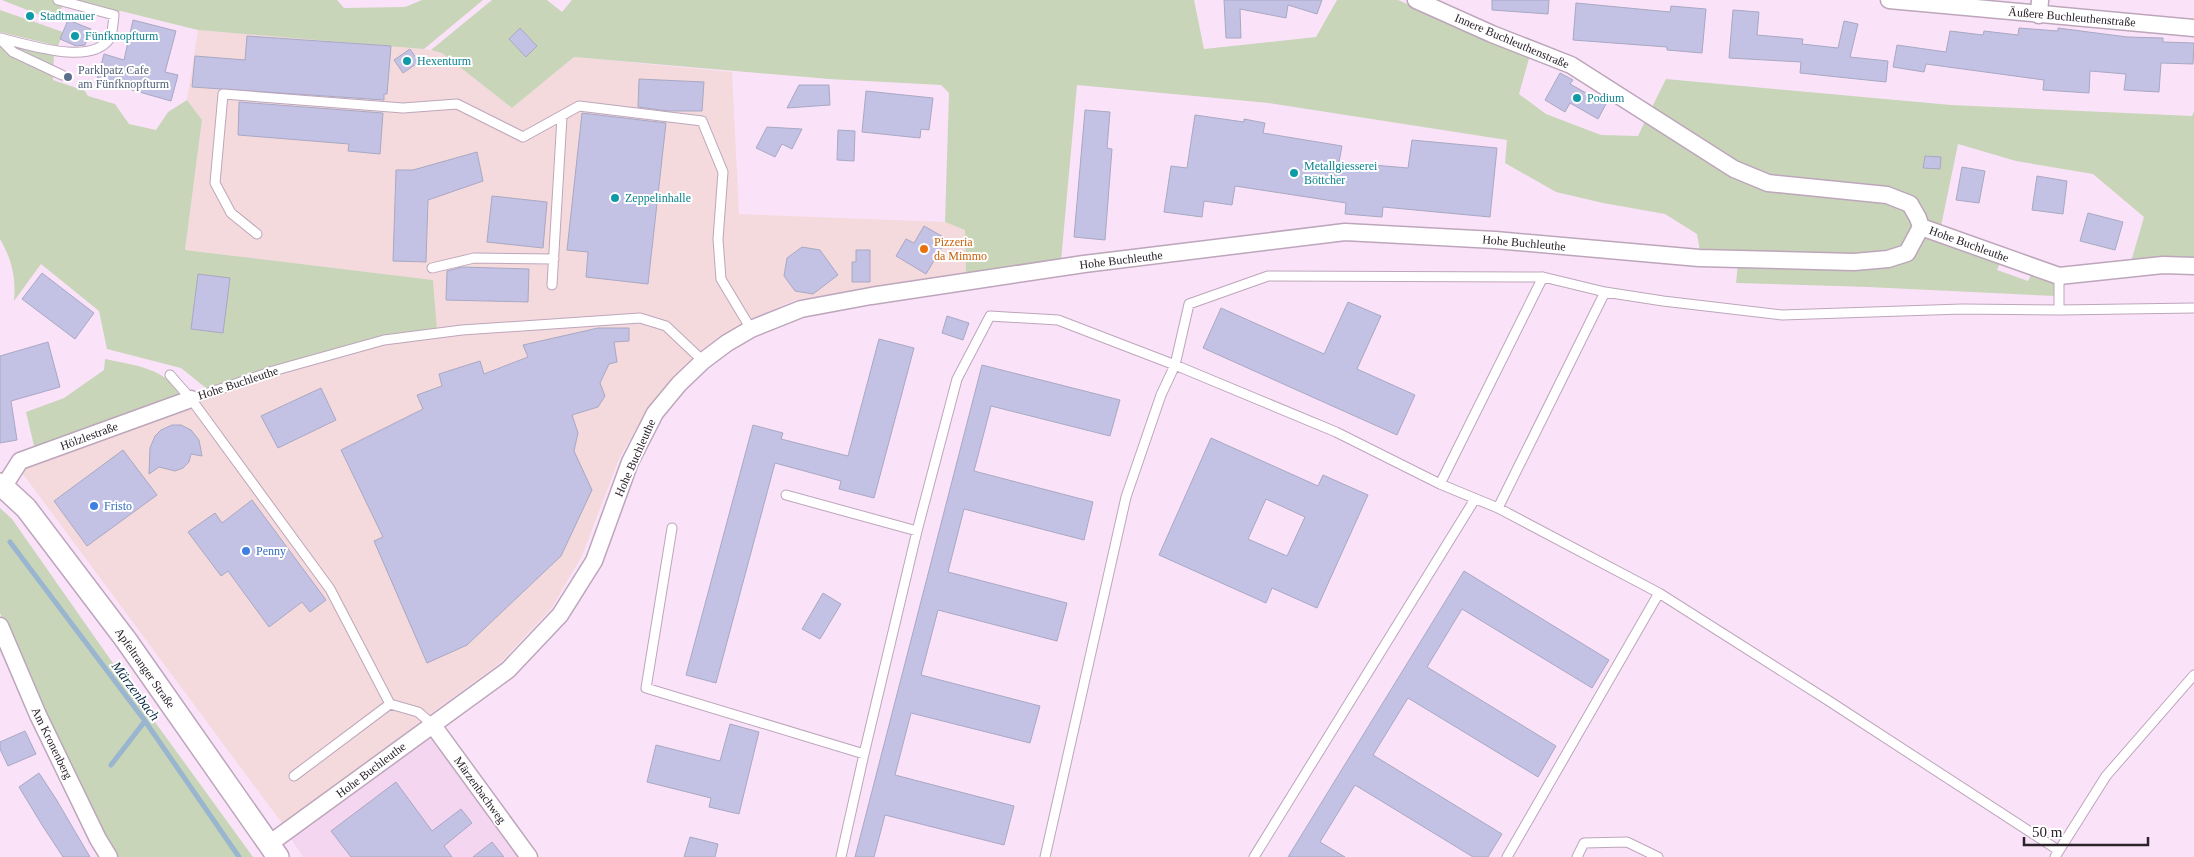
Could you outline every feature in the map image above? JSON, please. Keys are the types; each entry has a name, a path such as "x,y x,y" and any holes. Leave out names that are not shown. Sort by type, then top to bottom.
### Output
{"street":[{"name":"Innere Buchleuthenstraße","path":"1416,0 1492,34 1571,65 1734,168 1768,183 1887,195 1910,204 1921,227"},
{"name":"Äußere Buchleuthenstraße","path":"1890,0 2040,8 2194,28"},
{"name":"Hohe Buchleuthe","path":"274,851 334,799 432,724 508,670 560,615 594,561 630,462 655,413 679,384 703,361 727,343 751,329 800,309 871,296 1084,264 1345,232 1495,240 1699,258 1854,262 1888,259 1907,253 1921,227 2059,276 2163,264 2194,266"},
{"name":"Hölzlestraße","path":"2,485 20,461 191,399"},
{"name":"Apfeltranger Straße","path":"2,485 26,508 126,640 274,851"},
{"name":"Am Kronenberg","path":"0,626 38,715 98,839 109,857"},
{"name":"Märzenbachweg","path":"432,724 529,857"}],"lane":[{"path":"0,38 56,50 80,52 91,51 102,46 111,36 114,15 58,0"},
{"path":"0,38 13,52 62,75"},
{"path":"257,234 231,213 215,183 223,94 403,108 457,104 523,137 579,106 702,121 723,172 718,239 721,279 751,329"},
{"path":"552,285 562,117"},
{"path":"432,268 474,258 554,259"},
{"path":"1046,857 1126,497 1161,395 1175,365 1189,304 1268,276 1543,277 1605,292 1782,315 1962,309 2194,308"},
{"path":"2059,276 2059,310"},
{"path":"1440,484 1543,277"},
{"path":"1498,508 1605,292"},
{"path":"842,857 864,754 957,379 990,316 1058,320 1175,365 1336,432 1440,484 1498,508 1659,593 1829,701 2057,854 2106,776 2194,674"},
{"name":"Hohe Buchleuthe","path":"191,399 273,371 384,340 462,330 640,318 666,326 703,361"},
{"path":"170,375 191,399 330,589 390,704 418,712 432,724"},
{"path":"786,495 918,531"},
{"path":"1254,857 1475,499"},
{"path":"672,528 646,688 864,754"},
{"path":"1507,857 1659,593"},
{"path":"294,776 390,704"},
{"path":"1577,857 1584,843 1627,842 1658,857"}],"shaded area":[{"path":"198,30 431,50 442,53 512,108 574,57 732,72 739,214 945,222 965,229 966,276 795,300 746,321 697,353 672,377 648,408 619,459 582,556 551,609 500,663 284,826 17,466 191,402 273,375 437,330 433,280 185,250 202,120 187,100"},
{"path":"432,733 525,857 303,857 291,839"}],"green space":[{"path":"2,0 53,0 64,3 55,21"},
{"path":"65,0 337,0 344,8 405,7 422,0 483,0 424,49 198,30 121,11 114,13"},
{"path":"492,0 547,0 562,12 572,0 1194,0 1204,49 1316,37 1337,0 1398,0 1491,41 1530,55 1519,94 1546,114 1601,135 1638,136 1646,119 1732,172 1889,200 1905,209 1914,226 1903,248 1886,254 1852,255 1700,251 1697,234 1665,214 1556,192 1505,163 1507,140 1269,103 1077,85 1061,261 966,276 965,230 945,222 949,93 941,85 829,79 574,57 512,108 442,53 431,50"},
{"path":"0,10 63,32 58,46 0,32"},
{"path":"0,43 54,54 53,80 85,91 88,96 115,104 129,124 156,130 168,112 187,100 202,120 185,250 433,280 437,330 384,335 206,388 181,368 107,349 99,311 41,264 14,301 12,269 8,254 0,239"},
{"path":"1666,79 1951,105 2192,116 2194,111 2194,263 2130,265 2144,217 2093,174 2016,161 1958,144 1941,226 1926,222 1914,198 1769,177 1737,166 1650,111"},
{"path":"1925,233 2001,260 1997,270 2028,281 2033,271 2055,278 2055,296 1736,283 1738,264 1884,267"},
{"path":"105,359 138,366 160,374 176,389 181,399 35,450 26,412 64,398 104,370"},
{"path":"0,508 12,519 131,689 253,857 117,857 105,838 43,713 0,613"}],"building":[{"path":"1224,0 1322,0 1317,14 1288,5 1286,18 1240,9 1241,38 1226,38"},
{"path":"1492,0 1549,0 1548,14 1492,10"},
{"path":"1576,3 1670,12 1671,6 1706,9 1702,53 1667,50 1667,47 1573,40"},
{"path":"1733,10 1759,12 1757,35 1803,39 1802,44 1838,48 1844,21 1858,24 1850,57 1888,61 1886,82 1800,73 1801,62 1729,58"},
{"name":"Fünfknopfturm","path":"68,20 91,29 85,45 76,46 60,39"},
{"path":"133,20 176,31 165,72 178,75 171,101 97,80 104,54 124,60"},
{"path":"520,28 537,46 526,57 509,39"},
{"path":"2019,28 2058,31 2058,28 2127,37 2163,38 2163,42 2194,43 2193,64 2161,63 2159,92 2124,90 2126,74 2090,71 2089,93 2043,90 2044,80 1926,64 1924,72 1893,67 1897,45 1946,52 1950,31 1983,35 1984,31 2018,35"},
{"path":"247,36 391,46 387,94 384,94 384,100 192,87 195,56 245,60"},
{"name":"Hexenturm","path":"410,49 419,62 403,73 394,60"},
{"path":"1560,73 1573,80 1570,84 1606,104 1598,119 1570,103 1565,112 1545,100"},
{"path":"639,79 704,82 702,111 668,111 638,107"},
{"path":"799,85 829,85 830,105 787,108"},
{"path":"866,91 933,98 929,130 921,129 920,138 862,132"},
{"path":"239,102 383,113 380,154 348,151 349,144 238,135"},
{"path":"1085,110 1110,112 1107,148 1112,149 1105,240 1074,237"},
{"name":"Zeppelinhalle","path":"582,113 666,123 648,284 586,277 588,252 567,250"},
{"path":"1195,115 1244,122 1244,119 1265,123 1263,133 1342,146 1339,162 1408,168 1412,140 1497,148 1490,217 1383,207 1382,217 1345,214 1346,203 1235,186 1232,205 1204,201 1202,217 1164,212 1171,166 1187,168"},
{"path":"767,127 802,129 792,149 782,144 775,157 756,148"},
{"path":"838,130 855,131 854,161 837,160"},
{"path":"477,152 483,181 428,200 426,262 393,261 396,170 413,170"},
{"path":"1925,156 1941,157 1940,169 1923,168"},
{"path":"1962,167 1985,171 1979,203 1956,200"},
{"path":"2037,176 2067,181 2063,214 2032,210"},
{"path":"492,196 547,202 543,248 487,242"},
{"path":"2088,213 2123,222 2115,250 2080,241"},
{"path":"924,226 947,239 926,274 896,256 906,239 914,243"},
{"path":"802,247 820,250 838,275 813,294 795,291 784,276 787,258"},
{"path":"856,250 870,250 870,282 852,282 852,262 856,262"},
{"path":"462,267 529,269 528,302 446,300 447,271"},
{"path":"42,273 94,313 75,339 22,299"},
{"path":"198,274 230,278 223,333 191,329"},
{"path":"1348,302 1381,316 1357,369 1415,395 1397,435 1203,348 1221,308 1324,354"},
{"path":"947,316 969,323 963,340 942,333"},
{"path":"598,328 629,328 629,341 614,342 617,362 609,364 600,383 605,396 598,407 572,415 578,433 574,451 592,490 561,556 467,645 427,663 374,541 383,537 341,450 423,409 417,395 442,386 439,374 480,361 484,374 528,357 523,345"},
{"path":"879,339 914,348 874,498 839,489 841,481 775,463 716,683 686,675 753,425 783,433 781,439 848,456"},
{"path":"48,342 60,387 11,401 17,440 0,443 0,356"},
{"path":"982,365 1120,400 1110,436 991,406 974,471 1093,502 1084,540 964,509 948,572 1067,603 1057,641 938,610 921,675 1040,706 1030,743 911,713 895,775 1014,806 1004,845 885,815 874,857 855,857"},
{"path":"321,388 336,420 278,448 261,416"},
{"path":"172,425 181,425 191,430 199,440 202,456 191,454 189,462 183,468 175,471 159,467 149,474 150,448 155,436 161,430"},
{"path":"1211,438 1318,486 1323,475 1368,495 1317,608 1272,588 1266,603 1159,555","holes":["1266,499 1305,517 1287,556 1248,539"]},
{"name":"Fristo","path":"123,450 157,495 87,546 54,501"},
{"name":"Penny","path":"252,500 326,600 310,612 302,602 269,627 228,571 221,576 188,532 215,513 222,523"},
{"path":"1464,571 1609,660 1592,688 1462,609 1427,667 1556,746 1538,777 1408,698 1373,755 1502,834 1488,857 1473,857 1355,785 1320,842 1345,857 1288,857"},
{"path":"823,593 841,604 820,639 802,629"},
{"path":"730,724 759,732 739,814 709,807 711,798 647,782 656,745 720,761"},
{"path":"25,731 36,754 8,766 0,749 0,742"},
{"path":"39,773 90,857 63,857 42,825 19,787"},
{"path":"396,782 432,831 461,809 472,823 444,846 452,857 351,857 331,831"},
{"path":"690,837 718,844 715,857 684,857"},
{"path":"492,842 504,857 473,857"}],"waterway":[{"name":"Märzenbach","path":"10,542 145,721 239,857"},
{"path":"111,765 145,721"}],"place":[{"name":"Stadtmauer","path":"30,16"},
{"name":"Fünfknopfturm","path":"75,36"},
{"name":"Hexenturm","path":"407,61"},
{"name":"Parklpatz Cafe am Fünfknopfturm","path":"68,77"},
{"name":"Podium","path":"1577,98"},
{"name":"Metallgiesserei Böttcher","path":"1294,173"},
{"name":"Zeppelinhalle","path":"615,198"},
{"name":"Pizzeria da Mimmo","path":"924,249"},
{"name":"Fristo","path":"94,506"},
{"name":"Penny","path":"246,551"}]}
